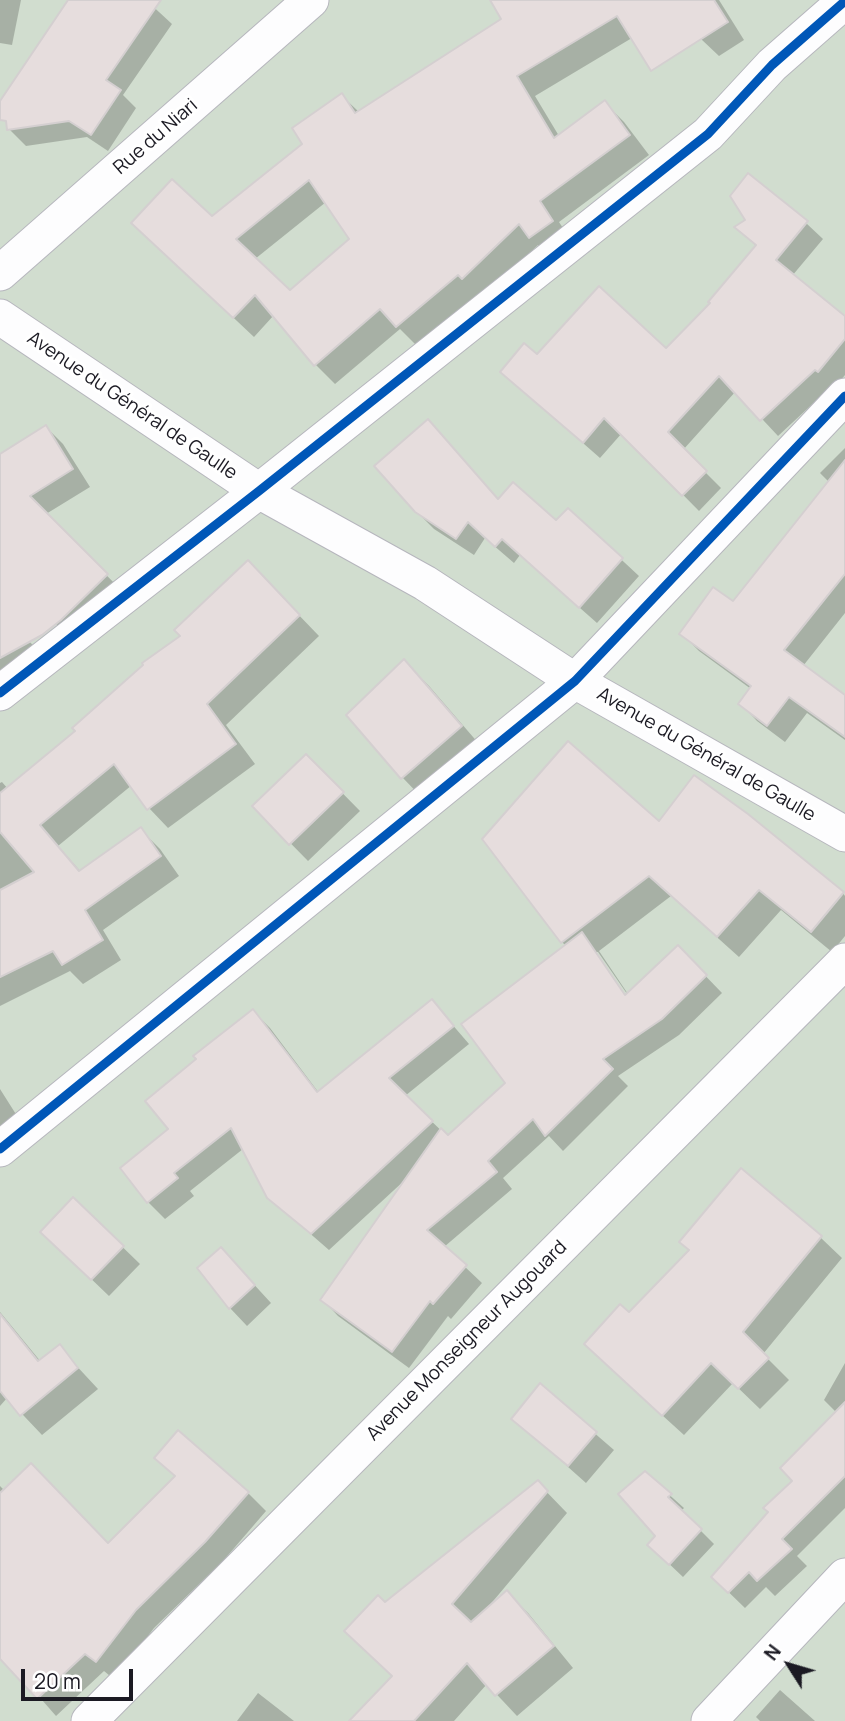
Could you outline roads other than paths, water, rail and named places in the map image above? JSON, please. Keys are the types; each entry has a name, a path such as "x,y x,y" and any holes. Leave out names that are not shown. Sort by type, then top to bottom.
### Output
{"street":[{"name":"Rue du Niari","path":"0,273 311,0"},
{"path":"0,693 708,134 772,65 845,1"},
{"name":"Avenue du Général de Gaulle","path":"0,317 259,491 425,583 575,681 845,834"},
{"path":"0,1149 575,681 845,396"},
{"name":"Avenue Monseigneur Augouard","path":"89,1721 845,961"},
{"path":"709,1721 845,1576"}]}
